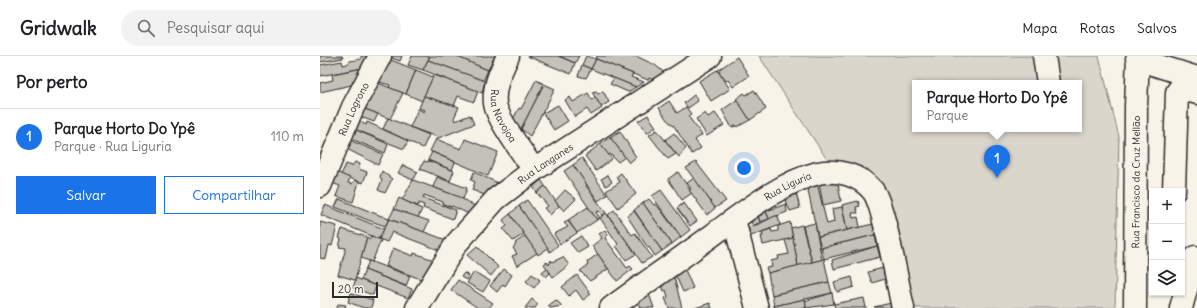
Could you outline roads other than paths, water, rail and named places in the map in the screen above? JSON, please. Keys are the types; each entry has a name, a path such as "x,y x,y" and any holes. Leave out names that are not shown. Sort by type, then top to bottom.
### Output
{"street":[{"name":"Rua Logrono","path":"320,186 352,107 380,56"},
{"name":"Rua Navojoa","path":"508,56 497,82 495,105 499,116 534,170"},
{"name":"Rua Langanes","path":"417,308 441,266 470,226 496,199 534,170 710,56"},
{"path":"1044,56 1048,80"},
{"path":"1137,58 1197,78"},
{"name":"Rua Francisco da Cruz Mellão","path":"1135,308 1137,58"},
{"path":"1174,188 1177,92 1180,88 1197,93"},
{"name":"Rua Liguria","path":"611,308 734,220 796,181 819,173 836,172 852,176 862,181 876,195 903,308"},
{"path":"734,220 757,308"},
{"path":"1181,308 1195,257"}],"place":[{"name":"Parque Horto Do Ypê","path":"997,178"}]}
